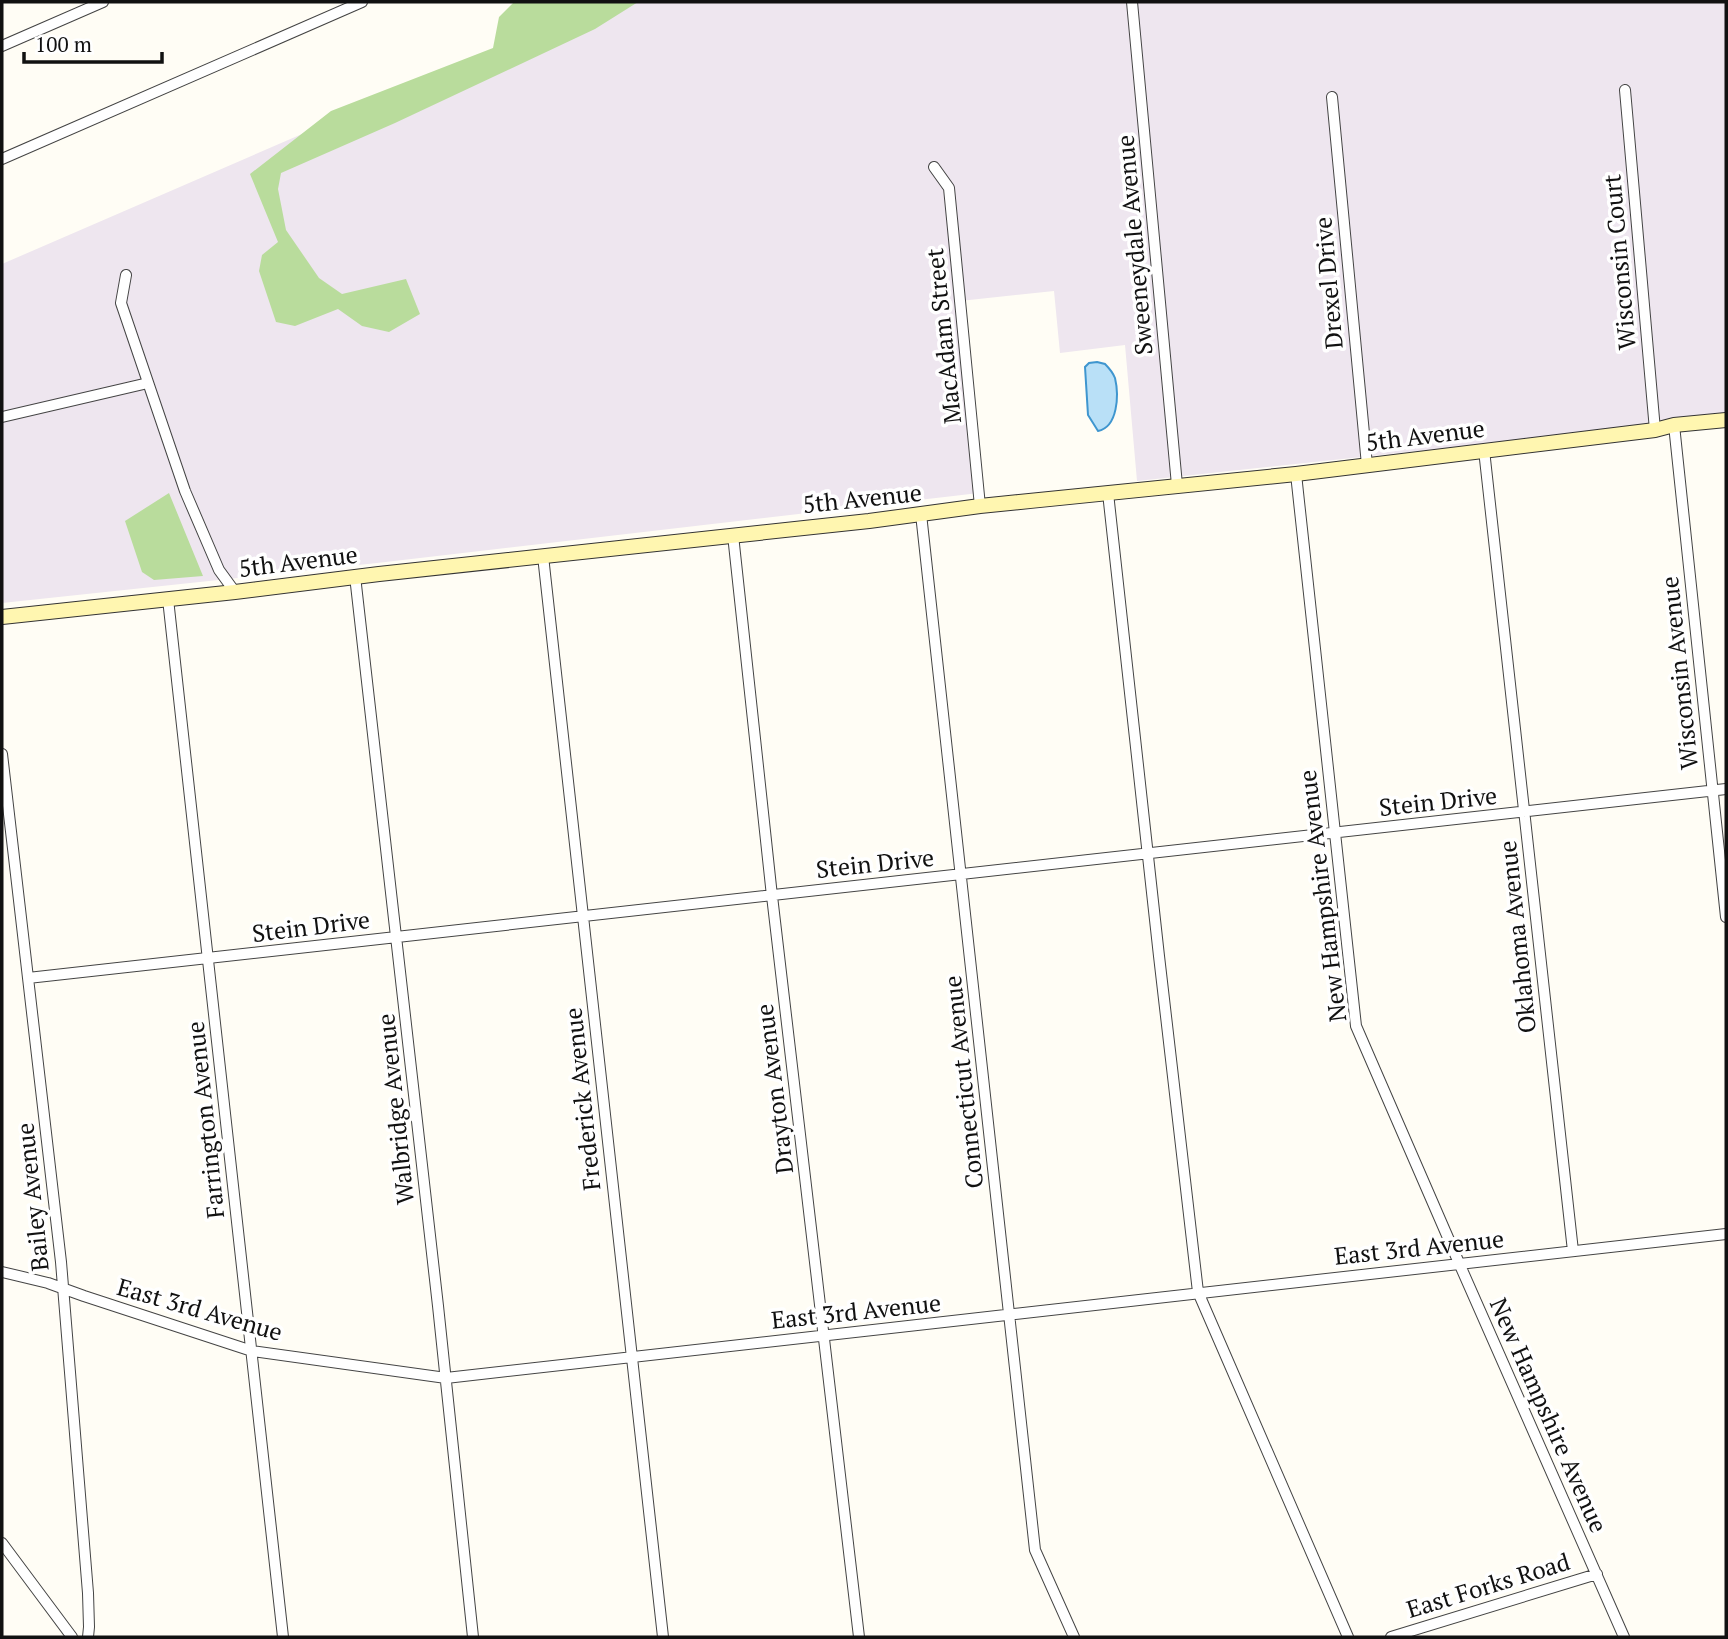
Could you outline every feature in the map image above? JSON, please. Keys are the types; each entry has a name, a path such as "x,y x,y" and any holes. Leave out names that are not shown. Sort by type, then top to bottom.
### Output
{"main road":[{"name":"5th Avenue","path":"2,617 980,506 1296,474 1726,420"}],"street":[{"path":"2,46 103,2"},
{"path":"2,159 362,2"},
{"name":"Sweeneydale Avenue","path":"1132,2 1177,485"},
{"name":"Wisconsin Court","path":"1625,90 1655,430"},
{"name":"Drexel Drive","path":"1332,97 1367,465"},
{"name":"MacAdam Street","path":"933,167 949,188 980,506"},
{"path":"126,275 121,303 185,491 219,570 235,592"},
{"path":"2,417 148,383"},
{"name":"Wisconsin Avenue","path":"1674,425 1726,917"},
{"name":"Oklahoma Avenue","path":"1484,450 1573,1251"},
{"name":"New Hampshire Avenue","path":"1296,474 1356,1026 1624,1637"},
{"path":"1108,493 1158,956 1198,1292 1348,1637"},
{"name":"Connecticut Avenue","path":"921,514 1035,1550 1074,1637"},
{"name":"Drayton Avenue","path":"733,535 772,896 859,1637"},
{"name":"Frederick Avenue","path":"543,556 663,1637"},
{"name":"Walbridge Avenue","path":"355,576 473,1637"},
{"name":"Farrington Avenue","path":"168,599 283,1637"},
{"name":"Bailey Avenue","path":"2,754 64,1289 88,1593 88,1637"},
{"name":"Stein Drive","path":"28,978 1726,789"},
{"name":"East 3rd Avenue","path":"2,1272 48,1283 252,1350 446,1378 1726,1234"},
{"path":"2,1543 72,1637"},
{"name":"East Forks Road","path":"1391,1637 1597,1574"}],"shaded area":[{"path":"607,2 1726,2 1726,418 1137,481 1125,345 1060,353 1054,291 960,301 979,493 377,563 2,603 2,264"}],"green space":[{"path":"514,2 638,2 595,29 281,173 278,189 286,230 319,278 342,294 406,279 420,314 389,332 362,326 338,309 295,326 276,322 259,271 262,255 278,242 250,174 331,111 493,48 499,17"},
{"path":"169,493 203,576 154,580 142,572 125,521"}],"water":[{"path":"1089,363 1105,364 1112,372 1117,393 1116,409 1110,423 1098,431 1088,415 1085,367"}]}
